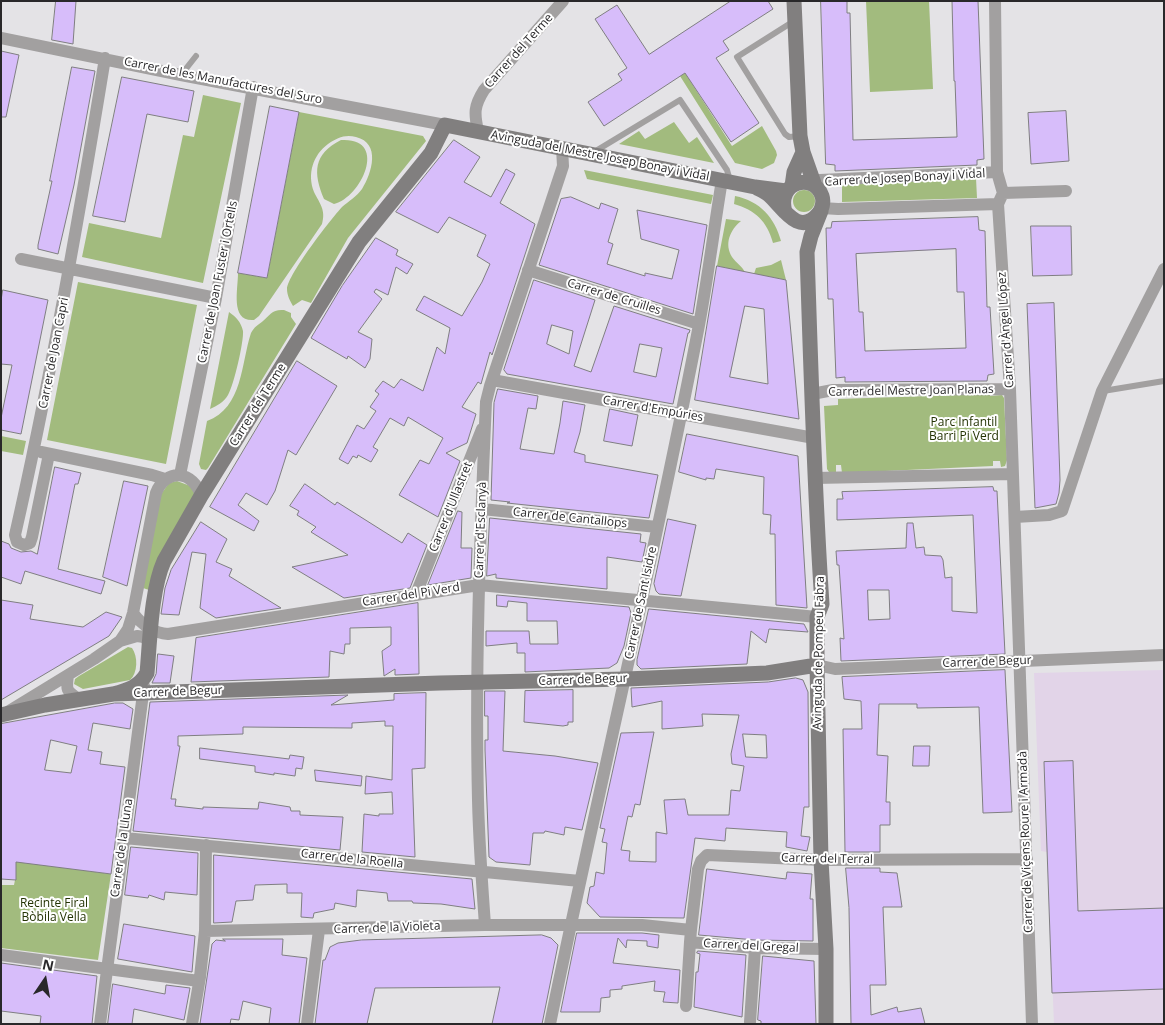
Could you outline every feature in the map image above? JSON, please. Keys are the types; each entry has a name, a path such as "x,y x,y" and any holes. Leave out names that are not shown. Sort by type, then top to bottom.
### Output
{"street":[{"name":"Carrer del Terme","path":"478,132 474,116 476,102 484,90 563,1"},
{"path":"794,1 800,136 803,152 816,188 823,199 822,209 810,221 800,222 789,216 783,204 803,152"},
{"name":"Carrer d'Àngel López","path":"995,1 997,172 1001,198 1010,389 1020,661"},
{"name":"Carrer de les Manufactures del Suro","path":"1,38 181,75 253,87 445,125"},
{"name":"Carrer de Joan Capri","path":"49,454 32,536 30,543 24,545 17,542 15,535 34,451 70,269 105,58"},
{"name":"Carrer de Joan Fuster i Ortells","path":"180,475 216,298 253,87"},
{"name":"Carrer del Terme","path":"147,673 159,572 164,561 201,496 359,242 431,153 445,125"},
{"name":"Avinguda del Mestre Josep Bonay i Vidal","path":"445,125 755,187 789,188"},
{"name":"Carrer d'Esclanyà","path":"485,925 478,801 477,683 486,402 563,166 562,148"},
{"name":"Carrer de Josep Bonay i Vidal","path":"816,188 820,180 997,172"},
{"name":"Carrer de Sant Isidre","path":"550,1024 570,925 576,883 626,679 699,324 722,180"},
{"path":"789,188 802,182 816,188"},
{"name":"Avinguda del Mestre Josep Bonay i Vidal","path":"755,187 768,194 789,216"},
{"name":"Carrer de Josep Bonay i Vidal","path":"822,209 1001,198 1066,191"},
{"name":"Avinguda de Pompeu Fabra","path":"822,209 811,236 808,252 815,478 822,604 817,617 817,665 821,860 826,950 826,1024"},
{"name":"Avinguda de Pompeu Fabra","path":"789,216 801,232 808,252"},
{"path":"21,259 216,298"},
{"path":"1015,517 1049,515 1062,511 1102,391 1164,269"},
{"name":"Carrer de Cruïlles","path":"528,270 699,324"},
{"name":"Carrer d'Empúries","path":"492,380 814,438"},
{"name":"Carrer del Mestre Joan Planas","path":"812,394 833,390 1010,389"},
{"name":"Carrer d'Ullastret","path":"416,594 485,420"},
{"path":"34,451 152,475 165,480"},
{"path":"815,478 1013,474"},
{"path":"120,640 128,629 133,613 158,486 165,480 180,475 195,482 201,496"},
{"name":"Carrer de Cantallops","path":"482,509 657,527"},
{"name":"Carrer del Pi Verd","path":"151,636 479,585 817,617"},
{"path":"133,613 151,636"},
{"name":"Carrer de Begur","path":"2,714 94,659 120,640 137,636 151,636"},
{"name":"Carrer de Begur","path":"2,714 113,694 626,679 767,673 817,665 835,669 1164,655"},
{"name":"Carrer de Viçens Roure i Armadà","path":"1020,661 1032,1024"},
{"path":"113,694 133,688 143,680 147,673"},
{"name":"Carrer de la Lluna","path":"100,1024 147,673"},
{"path":"68,675 66,687 68,692 79,699"},
{"name":"Carrer de la Roella","path":"124,838 482,871 576,883"},
{"path":"192,1024 205,931 206,845"},
{"name":"Carrer del Terral","path":"690,936 698,869 700,861 707,855 821,860 1027,859"},
{"path":"487,877 576,883 566,916 559,922 490,920 487,877"},
{"name":"Carrer de la Violeta","path":"205,931 570,925"},
{"name":"Carrer del Gregal","path":"570,925 642,925 755,948 826,950"},
{"path":"307,1024 319,930"},
{"path":"686,1006 690,936"},
{"path":"750,1022 755,948"},
{"path":"1,955 199,981"}],"lane":[{"path":"795,20 737,57 785,134 789,137 800,136"},
{"path":"181,75 196,56"},
{"path":"591,154 680,100 727,170 729,177 722,180"},
{"path":"1102,391 1164,381"}],"shaded area":[{"path":"1164,670 1164,1024 1054,1024 1047,852 1041,851 1034,673"}],"green space":[{"path":"866,1 929,1 933,89 870,92"},
{"path":"685,73 732,146 762,126 776,151 777,155 774,163 762,169 735,163 680,76"},
{"path":"203,95 241,103 203,283 82,257 89,223 161,238 183,135 194,137"},
{"path":"299,112 423,136 426,141 348,238 311,303 302,300 293,306 287,289 294,272 337,213 362,189 371,167 372,152 364,140 356,137 341,137 323,148 315,159 311,172 314,192 323,211 322,224 259,316 254,320 246,319 241,316 238,310 238,273 267,278"},
{"path":"674,122 689,143 697,137 714,163 619,144 639,131 645,139"},
{"path":"341,140 356,142 364,148 367,157 366,168 354,191 334,204 324,199 320,190 317,173 320,158 325,151"},
{"path":"584,170 713,195 711,204 587,179"},
{"path":"976,178 977,198 842,202 842,183"},
{"path":"804,190 812,193 815,201 812,209 804,212 796,209 793,201 796,193"},
{"path":"735,196 744,198 759,206 775,225 781,241 773,243 764,223 754,213 734,204"},
{"path":"726,219 741,221 729,237 728,247 732,257 745,272 717,266"},
{"path":"781,260 786,280 754,274 756,268 771,265"},
{"path":"78,282 197,305 166,464 47,440"},
{"path":"277,310 291,313 291,317 296,324 208,468 206,470 201,469 199,464 207,421 219,415 228,406 234,395 239,383 251,333 272,313"},
{"path":"229,312 238,320 243,331 240,353 228,395 220,404 210,409"},
{"name":"Parc Infantil Barri Pi Verd","path":"990,394 990,396 1002,395 1004,398 1007,460 1005,466 1001,467 1000,461 993,461 993,466 842,473 841,465 836,465 836,474 829,472 827,469 824,406 838,405 838,399"},
{"path":"1,436 26,441 23,455 1,451"},
{"path":"177,481 193,487 197,495 149,590 143,588 159,497 169,483"},
{"path":"128,647 134,651 136,660 135,673 130,680 83,689 74,684 75,679 79,676"},
{"name":"Recinte Firal Bòbila Vella","path":"16,861 111,874 98,960 1,948 1,885 14,885"}],"building":[{"path":"56,1 76,1 73,44 52,40"},
{"path":"731,1 768,1 773,9 723,41 729,50 716,58 759,123 731,142 685,73 604,126 588,102 622,80 618,74 627,68 595,19 617,5 649,54"},
{"path":"821,1 847,1 847,13 850,13 853,140 957,137 952,1 978,1 984,159 977,160 977,165 835,171 835,165 826,164"},
{"path":"1,51 19,55 6,117 1,117"},
{"path":"72,67 95,71 74,185 58,254 38,249 38,245 52,181 50,181"},
{"path":"122,77 194,91 188,122 147,114 125,222 93,216"},
{"path":"270,106 299,112 267,278 238,273"},
{"path":"1066,111 1069,161 1031,164 1028,113"},
{"path":"454,140 480,157 464,182 491,197 506,169 515,174 500,203 535,224 492,355 490,352 481,384 478,382 462,407 476,414 467,443 446,453 460,461 438,517 399,495 420,460 429,464 443,438 408,417 404,426 390,418 373,447 378,450 371,462 358,455 357,458 353,456 348,464 339,459 357,425 364,429 376,411 370,407 379,394 375,391 383,381 394,388 401,379 423,391 437,347 445,354 450,328 416,310 424,296 462,316 490,264 477,256 486,235 449,217 438,233 396,212"},
{"path":"571,197 599,209 601,203 618,209 608,242 613,244 607,264 645,276 645,273 672,279 679,250 641,239 637,210 707,225 693,314 539,265 561,199"},
{"path":"978,217 979,230 985,231 987,307 990,307 994,374 988,375 987,381 845,382 845,377 836,378 833,299 828,299 826,228 831,228 832,222","holes":["956,249 957,292 964,292 966,348 865,351 863,312 859,312 856,254"]},
{"path":"1031,226 1071,226 1072,275 1033,276"},
{"path":"376,238 398,250 396,255 413,264 407,274 396,267 388,295 376,289 374,292 382,299 358,332 372,339 370,359 365,368 348,356 347,359 311,338 342,286"},
{"path":"717,266 786,280 799,419 695,400","holes":["745,306 764,309 768,384 730,377"]},
{"path":"534,280 595,300 574,366 591,372 614,306 690,330 673,404 507,374 504,370","holes":["552,325 573,331 569,354 547,344","640,344 662,348 656,377 634,372"]},
{"path":"3,290 48,300 21,434 1,430 1,418 12,365 1,364 1,301"},
{"path":"1054,303 1059,493 1056,504 1035,508 1027,304"},
{"path":"297,361 337,386 296,455 288,450 275,491 267,505 246,493 238,505 259,521 254,531 210,507"},
{"path":"498,389 538,396 536,409 528,408 520,449 554,454 563,401 585,405 574,452 585,455 585,462 658,475 649,518 491,500 494,403"},
{"path":"610,409 638,415 632,446 604,441"},
{"path":"687,434 798,456 807,608 776,605 775,534 770,534 771,515 763,514 764,477 716,469 714,479 706,478 706,480 679,472"},
{"path":"55,467 81,473 78,484 75,484 58,569 105,581 101,594 25,571 21,584 1,577 1,541 21,552 31,551 37,554"},
{"path":"124,481 148,486 127,586 103,577"},
{"path":"305,484 335,505 337,502 402,543 408,533 427,545 410,588 344,598 292,567 348,555 311,532 316,527 297,515 299,511 290,506"},
{"path":"993,487 994,491 997,491 1005,654 841,661 840,638 844,639 839,565 837,565 836,551 906,548 907,523 913,523 916,548 924,547 925,555 941,556 945,578 952,577 952,611 977,613 973,515 837,520 837,499 843,499 842,492","holes":["868,590 889,590 890,619 869,620"]},
{"path":"458,511 462,512 461,548 472,548 471,578 428,585"},
{"path":"490,518 641,534 640,542 646,543 642,562 607,557 607,589 496,578 496,574 487,576"},
{"path":"668,519 696,525 681,596 659,594 654,584"},
{"path":"201,522 227,539 216,562 232,569 229,576 281,608 216,618 200,608 206,554 192,552 179,615 161,614 165,588 171,570"},
{"path":"497,595 629,607 631,613 624,646 617,663 609,668 525,672 525,653 517,653 517,643 486,646 486,631 529,631 530,644 558,644 557,621 527,621 527,603 508,601 507,607 497,606"},
{"path":"1,600 33,605 30,619 83,627 106,612 122,617 109,636 1,700"},
{"path":"418,603 419,674 395,675 395,669 384,676 382,651 391,645 391,627 350,628 350,644 345,644 344,654 330,651 329,677 191,682 196,638"},
{"path":"649,609 804,624 808,632 769,629 766,643 751,631 747,664 641,669 637,665 637,660"},
{"path":"158,654 174,656 170,683 152,683 156,674"},
{"path":"1005,670 1012,812 983,813 979,707 917,708 917,704 879,704 877,755 888,756 886,802 890,802 890,825 880,825 880,852 845,852 843,729 862,729 861,701 844,699 842,677"},
{"path":"796,678 803,680 808,692 809,807 804,807 801,836 810,837 807,851 786,847 787,832 726,828 725,841 695,838 684,918 600,917 587,903 590,887 594,886 596,872 604,874 607,843 602,842 605,829 600,828 621,733 654,732 640,805 635,804 632,817 628,816 621,850 630,851 629,861 656,862 656,832 667,834 664,800 685,799 688,815 729,815 731,790 740,791 744,766 732,764 731,754 739,715 702,714 703,726 662,729 662,701 632,707 631,688 768,682","holes":["743,734 766,735 767,758 746,757"]},
{"path":"573,690 573,722 568,722 568,725 563,726 524,722 525,691"},
{"path":"485,691 505,691 503,751 555,756 598,763 582,830 565,827 564,835 545,831 544,833 533,833 530,865 496,862 489,857 485,750 485,740 488,740 488,716 485,716"},
{"path":"426,693 425,768 412,769 415,857 362,852 364,814 379,816 379,814 393,814 392,792 365,794 366,776 392,780 393,726 385,726 385,721 352,723 352,728 243,727 243,734 178,736 178,746 180,746 171,799 176,799 175,806 203,809 203,807 258,809 259,802 290,807 291,811 300,811 300,815 343,817 340,850 133,831 150,702 348,695 331,705 394,700 394,694"},
{"path":"115,703 123,703 133,709 130,729 93,723 88,750 102,752 100,764 125,767 111,874 16,862 16,880 1,879 1,724","holes":["51,740 77,746 71,773 45,770"]},
{"path":"914,746 930,746 929,766 913,766"},
{"path":"200,748 289,759 290,755 304,757 302,769 296,768 295,776 274,773 274,775 255,772 255,766 200,759"},
{"path":"1073,761 1078,911 1164,908 1164,989 1052,993 1044,762"},
{"path":"315,770 362,776 361,786 316,781"},
{"path":"131,847 198,853 197,895 165,892 164,900 149,895 148,898 125,895"},
{"path":"214,855 472,879 475,909 441,904 413,903 412,901 388,901 387,893 357,890 356,907 335,903 334,909 314,913 313,918 301,917 302,893 287,893 287,884 255,885 253,900 236,901 232,922 214,923"},
{"path":"846,868 880,868 880,872 897,873 902,907 883,907 886,985 870,985 871,1015 897,1007 898,1012 921,1008 925,1024 851,1024 849,908"},
{"path":"707,869 786,879 787,872 812,874 810,899 813,899 813,941 755,940 699,935"},
{"path":"124,924 195,936 192,972 118,959"},
{"path":"577,933 642,933 659,935 658,948 647,946 647,941 627,940 626,948 618,938 613,963 680,970 678,1003 663,1002 665,992 654,991 655,981 622,986 622,989 610,990 610,997 601,998 600,1012 561,1012"},
{"path":"542,935 551,938 558,945 542,1024 492,1024 500,987 375,988 367,1024 315,1024 323,960 325,960 330,947 338,943 361,940"},
{"path":"223,939 283,939 282,955 307,958 299,1024 269,1024 271,1008 243,1001 239,1020 231,1019 230,1024 200,1024 212,944 216,940 225,941"},
{"path":"698,951 746,955 742,1017 694,1007 696,972 698,972 700,954 697,953"},
{"path":"763,956 814,961 816,1024 761,1024 761,1021 758,1020"},
{"path":"1,963 97,976 92,1024 40,1024 41,1016 1,1011"},
{"path":"113,984 165,994 166,985 190,988 184,1020 134,1009 132,1024 108,1024"}]}
